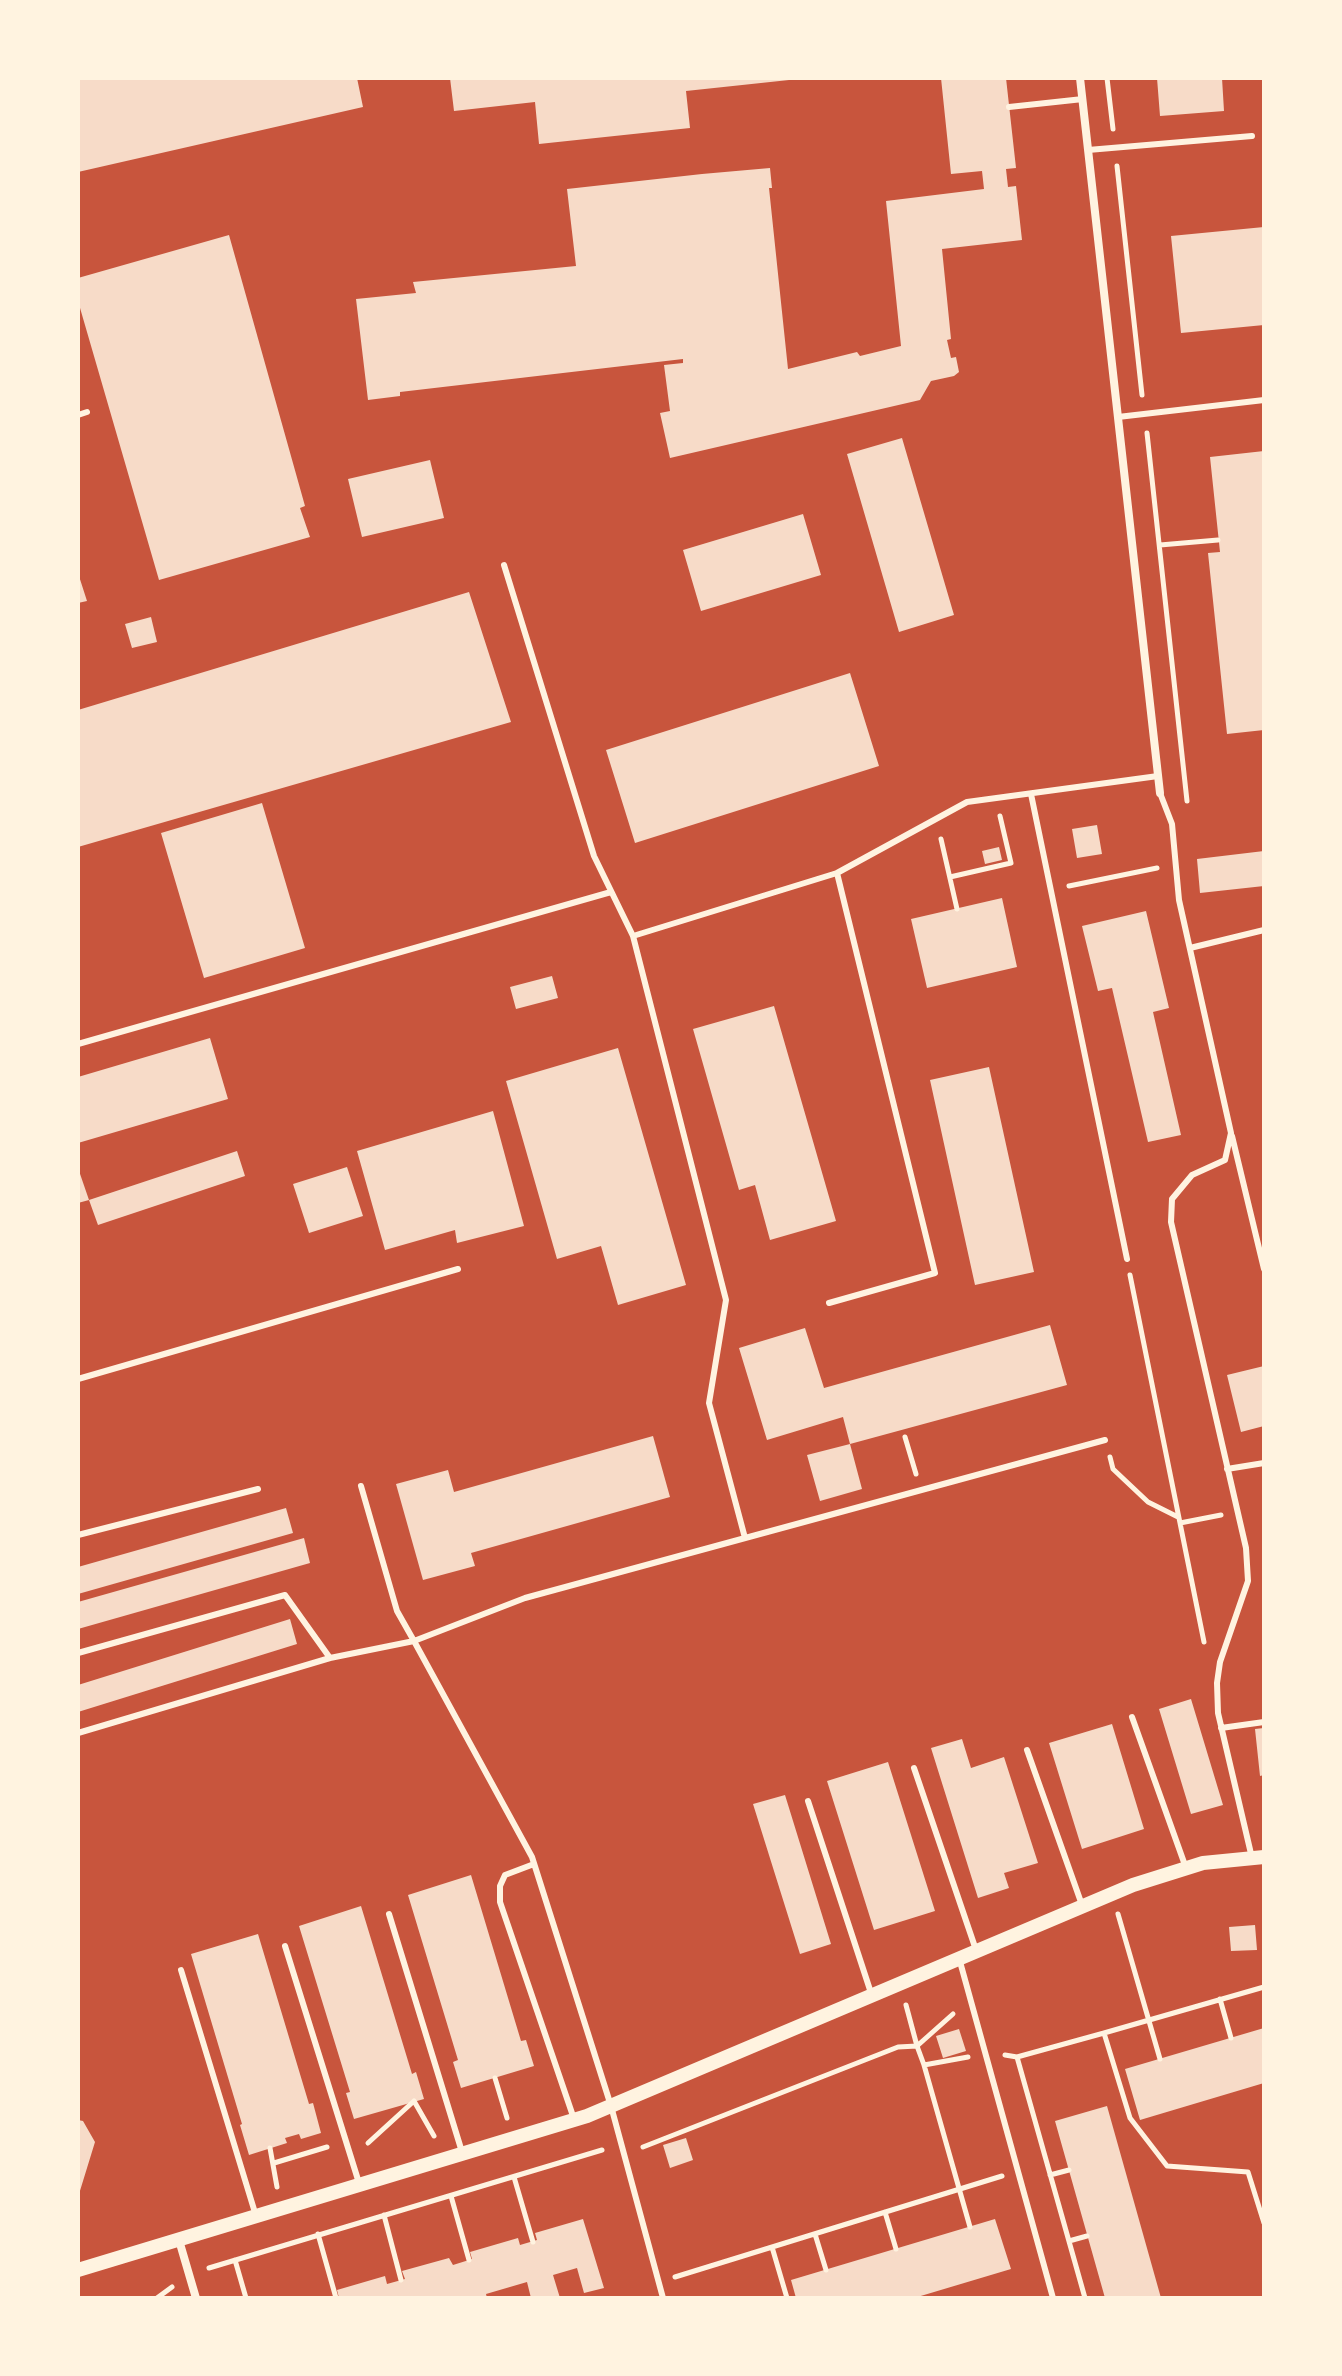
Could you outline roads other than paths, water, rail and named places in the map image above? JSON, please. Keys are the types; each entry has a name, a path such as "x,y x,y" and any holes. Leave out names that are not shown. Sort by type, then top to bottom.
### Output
{"street":[{"path":"1080,78 1160,793"},
{"path":"78,2270 574,2119 1112,1894 1203,1863 1258,1858"},
{"path":"179,2240 196,2298"}],"lane":[{"path":"1009,107 1083,99"},
{"path":"1088,150 1252,136"},
{"path":"1118,417 1264,400"},
{"path":"78,415 87,412"},
{"path":"504,565 594,856 633,936 726,1300 709,1403 745,1538"},
{"path":"633,936 837,873 967,802 1158,776"},
{"path":"1160,793 1172,824 1179,900 1264,1269"},
{"path":"1031,794 1127,1259"},
{"path":"829,1303 935,1273 837,873"},
{"path":"78,1044 611,892"},
{"path":"1190,948 1264,930"},
{"path":"1231,1133 1225,1160 1192,1175 1172,1199 1171,1222 1246,1548 1248,1581 1220,1662 1218,1713 1258,1858"},
{"path":"78,1379 458,1269"},
{"path":"78,1733 330,1658 414,1641 525,1598 1105,1440"},
{"path":"1227,1469 1264,1463"},
{"path":"361,1486 397,1611 534,1864 611,2106 663,2298"},
{"path":"78,1535 258,1489"},
{"path":"78,1653 285,1595 330,1658"},
{"path":"1132,1717 1186,1868"},
{"path":"1221,1728 1264,1722"},
{"path":"1027,1750 1083,1906"},
{"path":"914,1768 977,1951"},
{"path":"808,1801 872,1996"},
{"path":"534,1864 505,1875 500,1886 500,1902 574,2119"},
{"path":"389,1914 462,2154"},
{"path":"285,1946 360,2185"},
{"path":"959,1958 1053,2298"},
{"path":"181,1970 256,2216"}]}
